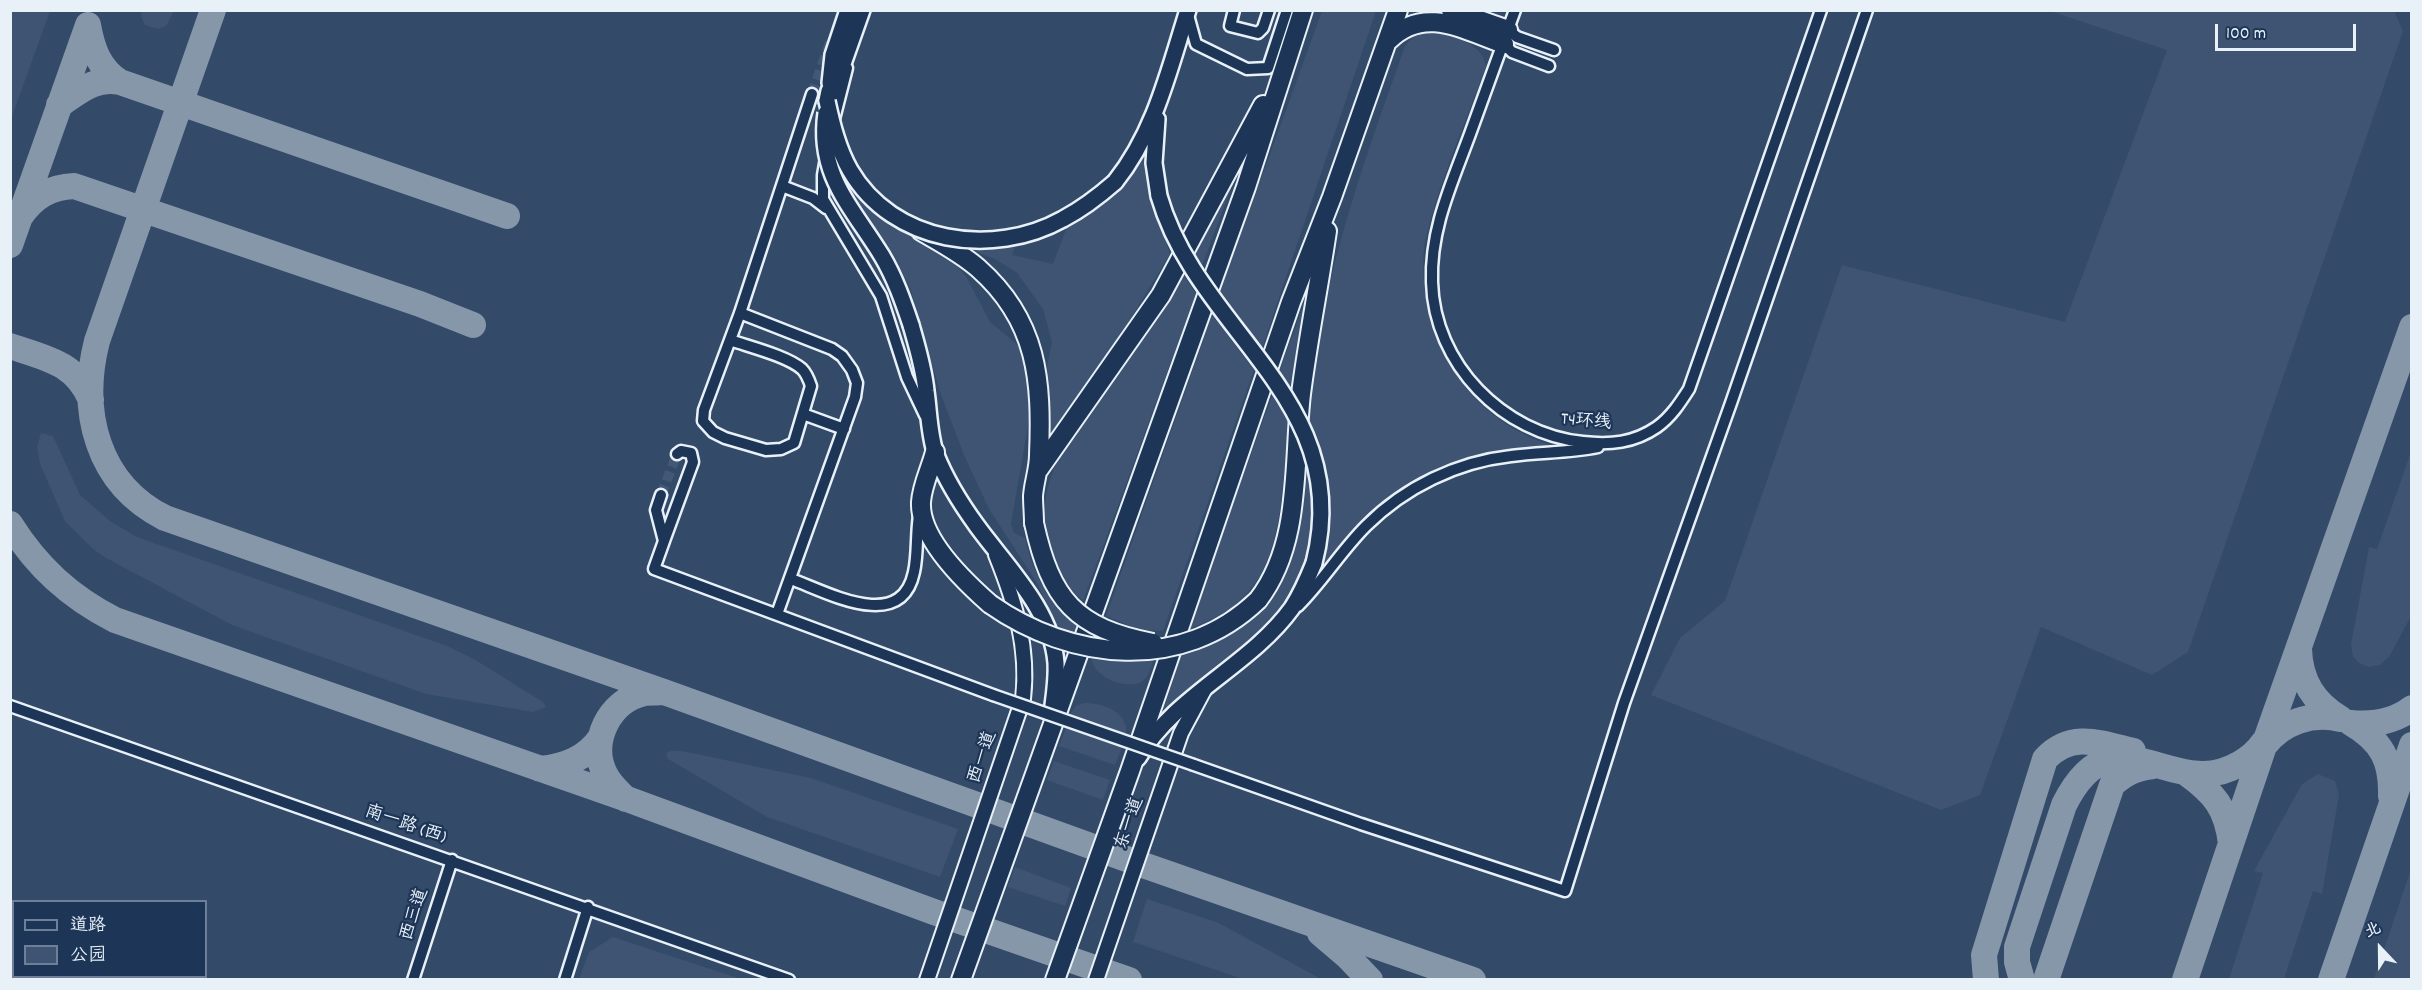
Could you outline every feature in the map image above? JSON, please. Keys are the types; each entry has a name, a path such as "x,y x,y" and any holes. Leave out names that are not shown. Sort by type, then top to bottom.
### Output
{"main road":[{"path":"848,10 833,55 824,139 828,166 844,200 889,269 911,325 926,389 929,424 935,453 960,501 1027,589 1046,626 1056,661 1056,688 1049,728"},
{"path":"864,10 828,96 835,134 851,171 872,197 914,227 964,257 992,282 1012,308 1028,338 1037,367 1041,406 1039,469 1033,494 1034,523 1048,575 1077,613 1092,624 1123,637 1153,643 1181,644"},
{"path":"961,980 1049,728 1246,187 1302,10"},
{"path":"1055,980 1130,771 1291,302 1332,197 1398,10"},
{"path":"1451,10 1506,37"},
{"path":"914,227 944,237 968,241 1021,236 1062,220 1095,199 1115,182 1134,154 1160,101 1188,11"},
{"path":"1388,42 1400,30 1429,20 1506,37"},
{"path":"1039,469 1161,295 1283,70"},
{"path":"1130,771 1155,734 1208,684 1272,631 1292,608 1314,563 1321,537 1323,509 1316,463 1304,428 1272,376 1220,308 1181,251 1168,224 1159,196 1154,163 1160,101"},
{"path":"935,453 921,504 931,534 939,549 970,586 990,604 1034,630 1081,646 1111,650 1142,651 1181,644 1227,626 1258,600 1275,575 1286,543 1301,393 1332,197"}],"street":[{"path":"864,10 841,84 823,175 823,199 880,296 907,377 929,424"},
{"path":"1234,10 1230,26 1258,33 1263,28 1269,10"},
{"path":"1188,11 1196,44 1247,69 1268,68 1287,10"},
{"name":"T4环线","path":"1515,10 1443,205 1432,246 1432,284 1438,317 1450,350 1467,377 1488,401 1512,420 1559,439 1610,444 1635,438 1656,427 1674,411 1689,389 1821,10"},
{"path":"677,454 684,450 691,453 693,462 654,568 993,695 1361,824 1565,891 1624,703 1867,10"},
{"path":"1548,66 1512,52 1506,37 1517,37 1554,50"},
{"path":"730,340 792,363 808,377 811,386 794,443 771,451 724,438 707,427 703,421 704,410 740,313 812,94"},
{"path":"782,186 813,198 833,217"},
{"path":"740,313 832,349 842,356 852,370 857,383 844,429 777,614"},
{"path":"803,414 844,429"},
{"path":"1272,631 1314,591 1365,527 1392,503 1418,486 1449,471 1482,461 1581,450 1610,444"},
{"path":"661,495 656,510 664,541"},
{"path":"791,579 868,607 878,607 898,599 905,591 914,572 921,504"},
{"name":"西一道","path":"927,980 1023,699 1026,673 1019,622 992,544"},
{"name":"东一道","path":"1096,980 1181,733 1208,684"},
{"name":"南一路 (西)","path":"10,706 789,980"},
{"name":"西三道","path":"413,980 452,860"},
{"path":"565,980 588,908"}],"shaded area":[{"path":"10,11 2411,11 2411,979 11,979"}],"green space":[{"path":"142,10 174,11 166,26 158,29 145,25 141,17"},
{"path":"10,11 50,11 11,119"},
{"path":"1322,11 1376,11 1261,351 1218,297"},
{"path":"2050,11 2394,11 2403,31 2188,652 2152,675 2041,627 1980,795 1941,810 1651,695 1680,638 1725,601 1842,265 2065,322 2167,50"},
{"path":"1434,30 1473,46 1479,51 1486,66 1444,177 1425,243 1424,277 1432,323 1452,369 1484,407 1504,422 1550,447 1480,456 1421,479 1370,516 1323,568 1320,566 1326,538 1328,510 1326,482 1319,450 1308,424 1309,400 1321,325 1351,204 1405,46 1417,35"},
{"path":"1146,142 1149,192 1170,254 1112,349 1048,438 1047,366 1052,342 1043,309 1017,273 995,259 960,246 1016,244 1012,255 1053,264 1067,227 1091,208"},
{"path":"841,170 849,184 868,206 955,263 967,278 990,322 1019,346 1031,380 1031,409 1011,524 1014,533 1025,538 1032,563 1050,596 1077,623 1073,636 1061,634 1037,583 989,509 964,455 941,395 911,290 895,258 848,189 838,171"},
{"path":"1236,171 1237,173 1200,271 1192,257"},
{"path":"1182,273 1196,294 1083,601 1068,585 1049,550 1045,530 1045,510 1047,490 1053,470 1068,442 1112,380"},
{"path":"1309,290 1293,398 1278,375"},
{"path":"1212,315 1254,370 1163,631 1141,630 1106,616"},
{"path":"1272,396 1286,417 1289,429 1280,509 1270,554 1261,574 1234,606 1213,619 1188,629"},
{"path":"41,433 53,436 80,495 110,521 137,537 447,646 474,659 543,702 546,707 533,712 426,694 232,625 106,558 93,549 65,521 40,464 37,447"},
{"path":"1301,450 1312,490 1313,520 1308,554 1295,587 1276,616 1259,633 1186,694 1164,708 1181,654 1218,639 1247,621 1268,600 1282,577 1291,551 1296,521"},
{"path":"2411,452 2411,616 2389,657 2380,665 2369,667 2359,663 2353,656 2351,645 2369,547 2377,549"},
{"path":"1092,656 1134,659 1154,657 1146,678 1138,683 1130,684 1103,676 1093,664"},
{"path":"1084,703 1099,704 1114,710 1124,721 1126,735 1070,715 1076,706"},
{"path":"1066,728 1122,747 1115,765 1059,746"},
{"path":"670,751 682,751 811,778 958,829 940,877 767,817 668,759 666,754"},
{"path":"1054,761 1110,780 1103,800 1047,780"},
{"path":"2318,774 2335,781 2339,795 2322,894 2313,891 2284,979 2229,979 2263,873 2254,871 2302,784"},
{"path":"1015,867 1071,888 1065,906 1008,887"},
{"path":"2411,869 2411,979 2374,979"},
{"path":"1147,899 1219,923 1321,979 1243,979 1133,942"},
{"path":"613,937 741,979 579,979 589,952"}],"taxiway":[{"path":"213,10 97,341 92,368 90,394 99,443 109,466 123,486 142,504 165,518 664,692 1146,866 1473,980"},
{"path":"88,25 98,57 107,71 120,82 507,216"},
{"path":"10,245 88,25"},
{"path":"59,105 95,84 120,82"},
{"path":"20,217 43,194 57,188 74,186 420,304 473,325"},
{"path":"2185,980 2267,737 2412,327"},
{"path":"10,346 47,358 68,369 77,377 91,400"},
{"path":"10,524 31,554 56,580 83,601 115,620 627,799 934,912 1129,980"},
{"path":"2264,746 2280,731 2298,721 2319,717 2341,719 2323,706 2310,690 2302,671 2299,649"},
{"path":"626,799 612,785 601,762 599,749 605,724 612,714 632,697 644,693 663,692"},
{"path":"2351,723 2383,722 2398,717 2412,708"},
{"path":"2351,723 2370,737 2383,753 2390,772 2391,796"},
{"path":"540,769 558,766 582,756 601,737"},
{"path":"1986,980 1984,955 2045,759 2055,750 2076,742 2098,743 2133,751"},
{"path":"2022,980 2017,962 2017,947 2064,805 2083,776 2103,762 2124,758 2190,773 2214,773 2239,764 2263,743"},
{"path":"2331,980 2412,745"},
{"path":"2046,980 2112,785 2131,772 2153,766"},
{"path":"2186,773 2218,802 2226,821 2231,844"},
{"path":"1320,933 1370,980"}],"tunnel":[{"path":"812,94 830,42"},
{"path":"661,495 677,454"}]}
